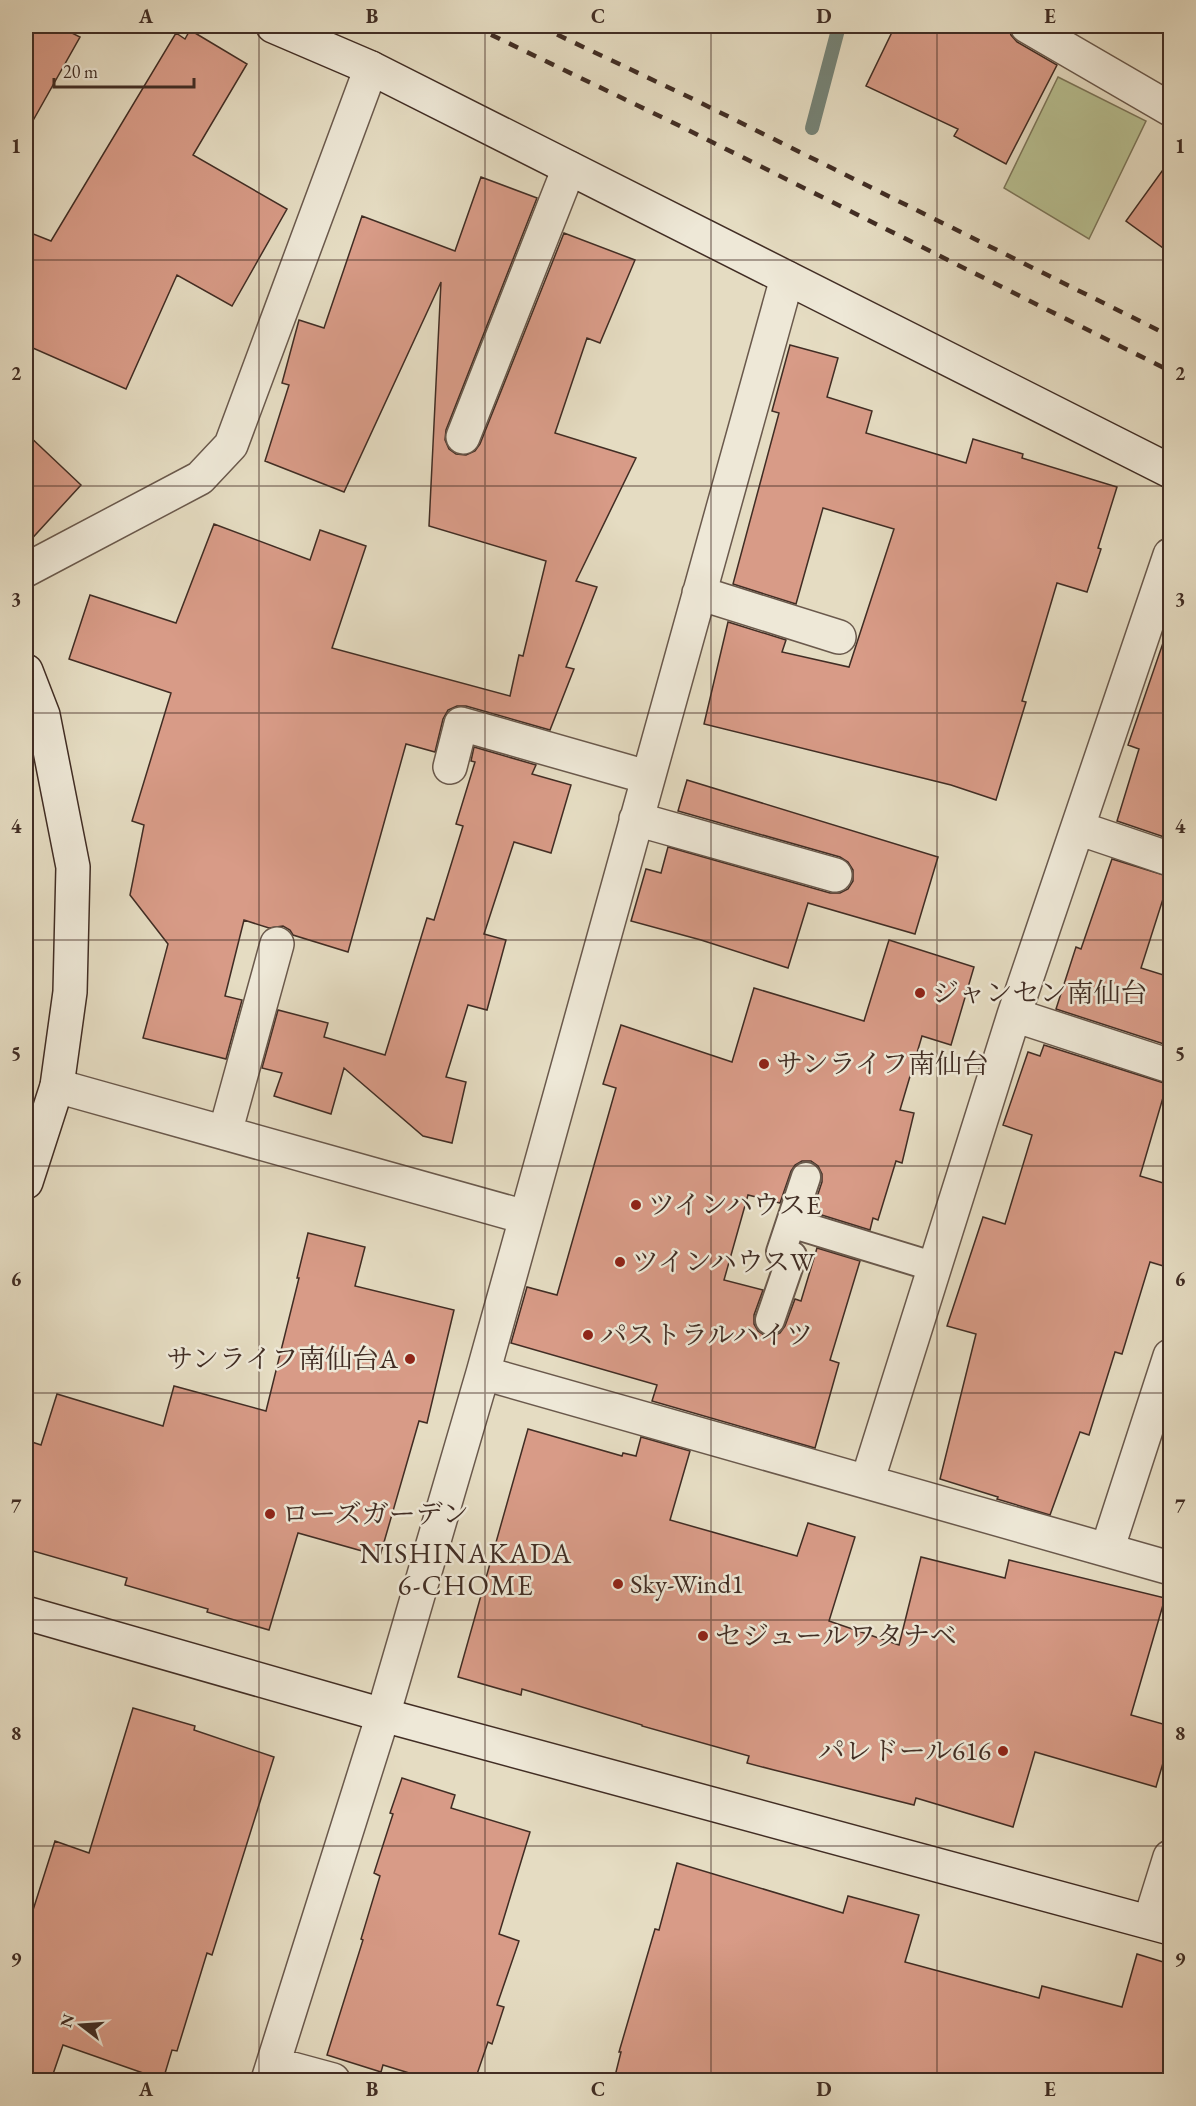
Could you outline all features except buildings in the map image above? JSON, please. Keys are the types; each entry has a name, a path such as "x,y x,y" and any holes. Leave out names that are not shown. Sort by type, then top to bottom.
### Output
{"street":[{"path":"273,26 371,68 1170,471"},
{"path":"1027,26 1170,109"},
{"path":"26,570 200,478 231,445 371,68"},
{"path":"463,437 569,168"},
{"path":"333,2080 271,2072 383,1715 483,1372 787,278"},
{"path":"867,1482 1014,1015 1170,555"},
{"path":"699,593 839,637"},
{"path":"26,671 44,715 73,867 70,993 57,1086 26,1182"},
{"path":"450,766 461,724 647,777"},
{"path":"636,819 835,875"},
{"path":"1078,828 1170,859"},
{"path":"225,1133 277,944"},
{"path":"1014,1015 1170,1066"},
{"path":"57,1086 525,1217"},
{"path":"1107,1550 1170,1356"},
{"path":"483,1372 1170,1568"},
{"path":"26,1613 383,1715 1160,1924 1170,1857"}],"lane":[{"path":"770,1320 792,1256 781,1252 806,1177"},
{"path":"791,1223 935,1267"}],"green space":[{"path":"1058,77 1146,121 1089,239 1004,188"}],"waterway":[{"path":"812,128 839,26"}],"railway":[{"path":"473,26 680,126 1170,371"},
{"path":"539,26 693,99 1170,336"}],"place":[{"name":"ジャンセン南仙台","path":"920,993"},
{"name":"サンライフ南仙台","path":"764,1064"},
{"name":"ツインハウスE","path":"636,1205"},
{"name":"ツインハウスW","path":"620,1262"},
{"name":"パストラルハイツ","path":"588,1335"},
{"name":"サンライフ南仙台A","path":"410,1359"},
{"name":"ローズガーデン","path":"270,1514"},
{"name":"Sky-Wind1","path":"618,1584"},
{"name":"セジュールワタナベ","path":"703,1636"},
{"name":"パレドール616","path":"1003,1751"}],"district":[{"name":"NISHINAKADA 6-CHOME","path":"466,1569"}]}
